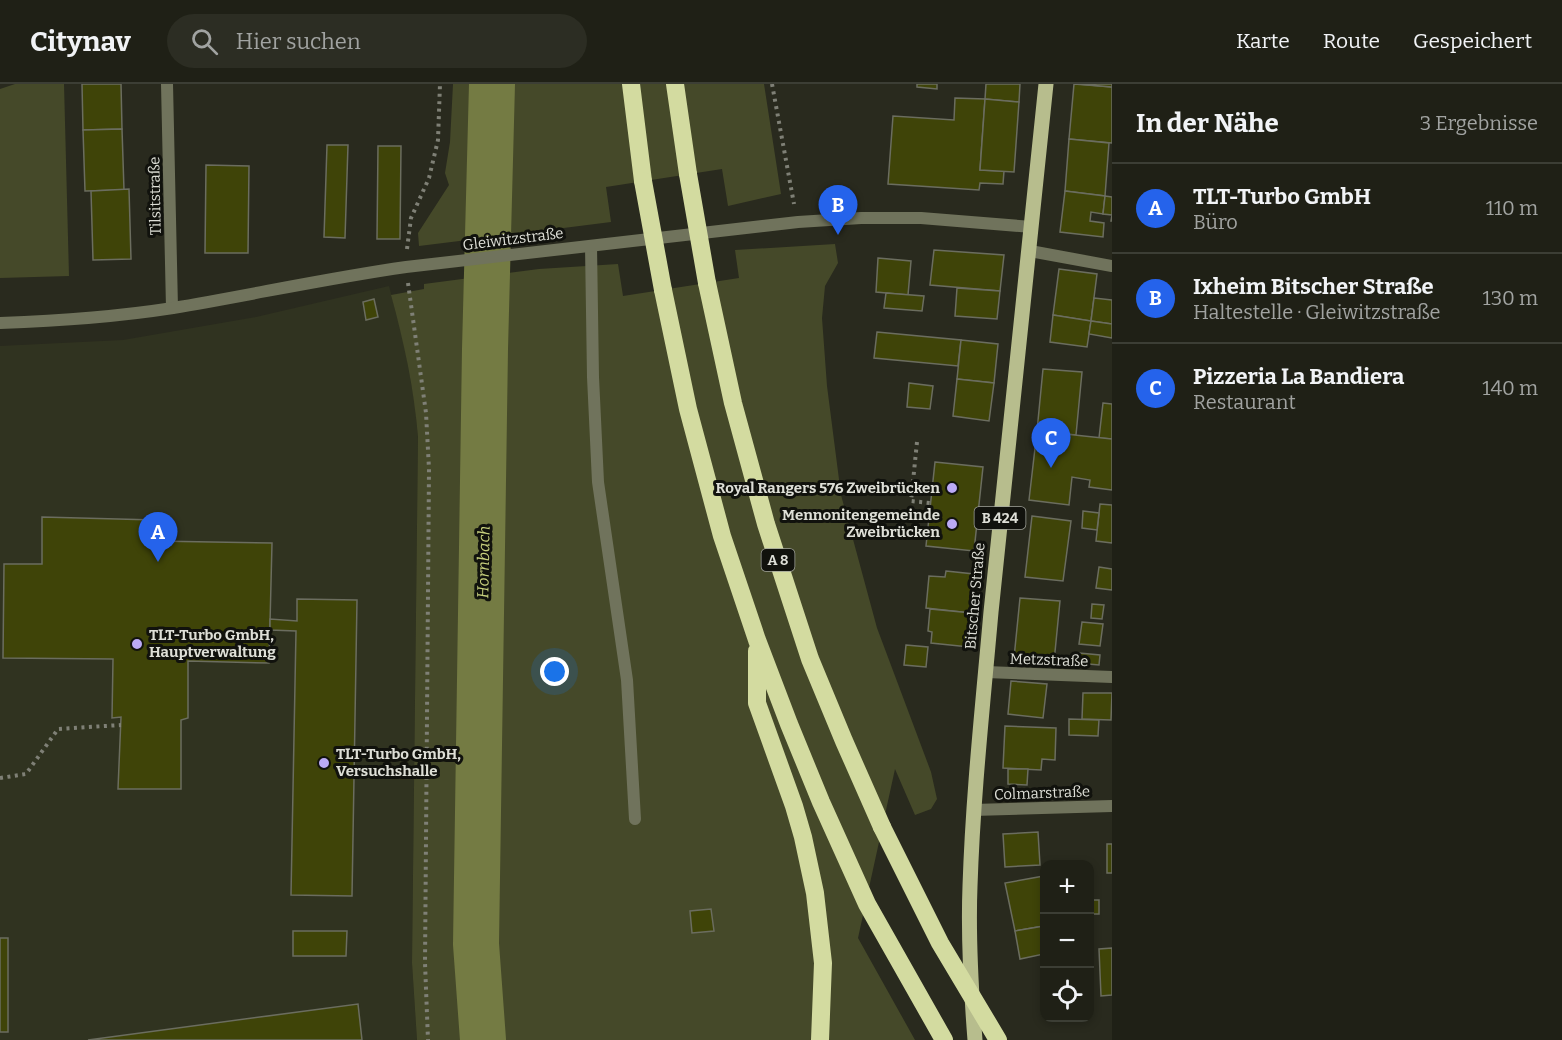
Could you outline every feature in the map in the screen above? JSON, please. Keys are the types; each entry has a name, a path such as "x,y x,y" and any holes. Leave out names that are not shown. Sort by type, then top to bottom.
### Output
{"highway":[{"path":"631,84 643,181 663,290 694,432 722,536 757,640 797,743 867,904 944,1040"},
{"name":"A 8","path":"675,84 707,283 733,403 766,524 810,659 843,741 882,827 940,943 998,1040"},
{"path":"757,640 757,703 794,806 815,893 823,963 820,1040"}],"main road":[{"name":"Bitscher Straße","path":"975,1040 970,940 973,810 1007,451 1046,84"}],"street":[{"name":"Tilsitstraße","path":"167,84 172,308"},
{"name":"Gleiwitzstraße","path":"0,323 81,319 172,308 359,273 798,222 861,218 921,218 1032,226"},
{"path":"591,246 593,377 598,482 627,680 635,819"},
{"path":"1030,251 1112,266"},
{"name":"Metzstraße","path":"986,672 1112,678"},
{"name":"Colmarstraße","path":"973,810 1112,806"}],"path":[{"path":"428,1040 425,963 429,469 426,413 406,267 411,218 429,178 438,141 440,84"},
{"path":"772,84 798,222"},
{"path":"917,442 911,501 930,503"},
{"path":"0,778 26,774 58,729 120,725"}],"shaded area":[{"path":"15,84 64,84 69,276 0,278 0,89"},
{"path":"453,84 764,84 781,194 728,206 722,169 606,187 611,222 419,246 418,233 449,185 445,173 450,142"},
{"path":"835,244 838,263 825,286 822,318 827,386 841,495 877,628 931,772 937,799 931,809 915,815 895,769 858,938 915,1040 417,1040 412,963 418,437 408,365 391,295 424,289 424,284 539,269 618,264 623,296 739,278 735,250"},
{"path":"389,286 404,343 415,404 418,437 412,963 417,1040 0,1040 0,346 123,340 256,317"}],"building":[{"path":"82,84 121,84 122,129 83,130"},
{"path":"917,84 937,84 937,89 917,87"},
{"path":"986,84 1020,84 1019,102 985,99"},
{"path":"1074,84 1112,87 1112,143 1069,139"},
{"path":"1078,84 1112,84 1112,87"},
{"path":"955,98 985,99 980,170 1004,171 1003,184 980,183 979,190 888,184 893,116 954,120"},
{"path":"985,99 1019,102 1014,172 980,170"},
{"path":"122,129 124,190 85,191 83,130"},
{"path":"1069,139 1109,143 1105,196 1065,191"},
{"path":"327,145 348,145 345,238 324,237"},
{"path":"378,146 401,146 400,239 377,239"},
{"path":"206,165 249,166 248,253 205,253"},
{"path":"129,189 131,259 93,260 91,191"},
{"path":"1065,191 1105,196 1103,214 1091,212 1090,221 1104,223 1103,237 1060,232"},
{"path":"1105,196 1112,197 1112,215 1103,214"},
{"path":"934,250 1004,255 1000,291 930,285"},
{"path":"878,258 911,261 908,295 876,292"},
{"path":"1059,269 1097,274 1091,321 1053,315"},
{"path":"957,288 1000,291 997,319 955,316"},
{"path":"886,293 924,296 922,311 884,308"},
{"path":"1094,298 1112,300 1112,324 1091,321"},
{"path":"374,299 378,317 366,320 363,302"},
{"path":"1053,315 1091,321 1087,347 1050,342"},
{"path":"1091,321 1112,324 1112,338 1089,334"},
{"path":"877,332 961,340 958,366 874,358"},
{"path":"961,340 998,344 994,383 957,379"},
{"path":"1043,369 1082,372 1076,435 1037,431"},
{"path":"957,379 994,383 989,421 953,416"},
{"path":"909,383 933,386 930,409 907,407"},
{"path":"1103,403 1112,404 1112,439 1099,438"},
{"path":"1037,431 1112,439 1112,490 1089,487 1090,480 1072,477 1069,505 1029,500"},
{"name":"Mennonitengemeinde Zweibrücken","path":"935,462 983,467 974,551 926,546"},
{"path":"1100,504 1112,505 1112,543 1096,541"},
{"path":"1083,511 1099,513 1097,530 1082,528"},
{"path":"1032,516 1071,521 1063,581 1025,577"},
{"name":"TLT-Turbo GmbH, Hauptverwaltung","path":"42,517 155,520 154,541 272,543 269,663 188,661 188,718 181,720 181,789 118,789 121,717 112,718 113,659 3,658 4,564 42,564"},
{"path":"1099,567 1112,569 1112,590 1096,588"},
{"path":"946,571 974,574 970,613 926,608 929,576 945,577"},
{"path":"1020,598 1060,601 1054,662 1014,658"},
{"name":"TLT-Turbo GmbH, Versuchshalle","path":"297,599 357,600 352,896 291,895 296,631 270,630 270,619 297,621"},
{"path":"1092,604 1104,605 1102,619 1091,618"},
{"path":"930,609 972,613 969,647 931,643 932,632 928,631"},
{"path":"1082,622 1103,624 1100,646 1079,644"},
{"path":"906,645 928,647 926,667 904,665"},
{"path":"1079,653 1100,655 1099,665 1077,663"},
{"path":"1011,681 1047,684 1043,718 1008,714"},
{"path":"1083,693 1112,693 1111,720 1082,719"},
{"path":"1069,719 1099,720 1098,736 1069,735"},
{"path":"1005,726 1056,728 1055,760 1042,759 1041,770 1003,768"},
{"path":"1008,769 1028,769 1027,785 1008,784"},
{"path":"1038,832 1040,865 1005,867 1003,834"},
{"path":"1107,844 1112,844 1112,873 1107,873"},
{"path":"1040,877 1040,927 1015,931 1005,883"},
{"path":"1094,900 1099,900 1099,914 1094,914"},
{"path":"711,909 714,931 692,933 690,911"},
{"path":"1040,927 1040,955 1020,959 1015,931"},
{"path":"293,931 347,931 346,956 293,956"},
{"path":"0,938 8,938 8,1032 0,1032"},
{"path":"1112,948 1112,995 1101,996 1099,949"},
{"path":"358,1004 362,1040 88,1040"}],"waterway":[{"name":"Hornbach","path":"483,1040 476,944 485,349 492,84"}],"place":[{"name":"Ixheim Bitscher Straße","path":"838,235"},
{"name":"Pizzeria La Bandiera","path":"1051,468"},
{"name":"Royal Rangers 576 Zweibrücken","path":"952,488"},
{"name":"Mennonitengemeinde Zweibrücken","path":"952,524"},
{"name":"TLT-Turbo GmbH","path":"158,562"},
{"name":"TLT-Turbo GmbH, Hauptverwaltung","path":"137,644"},
{"name":"TLT-Turbo GmbH, Versuchshalle","path":"324,763"}]}
